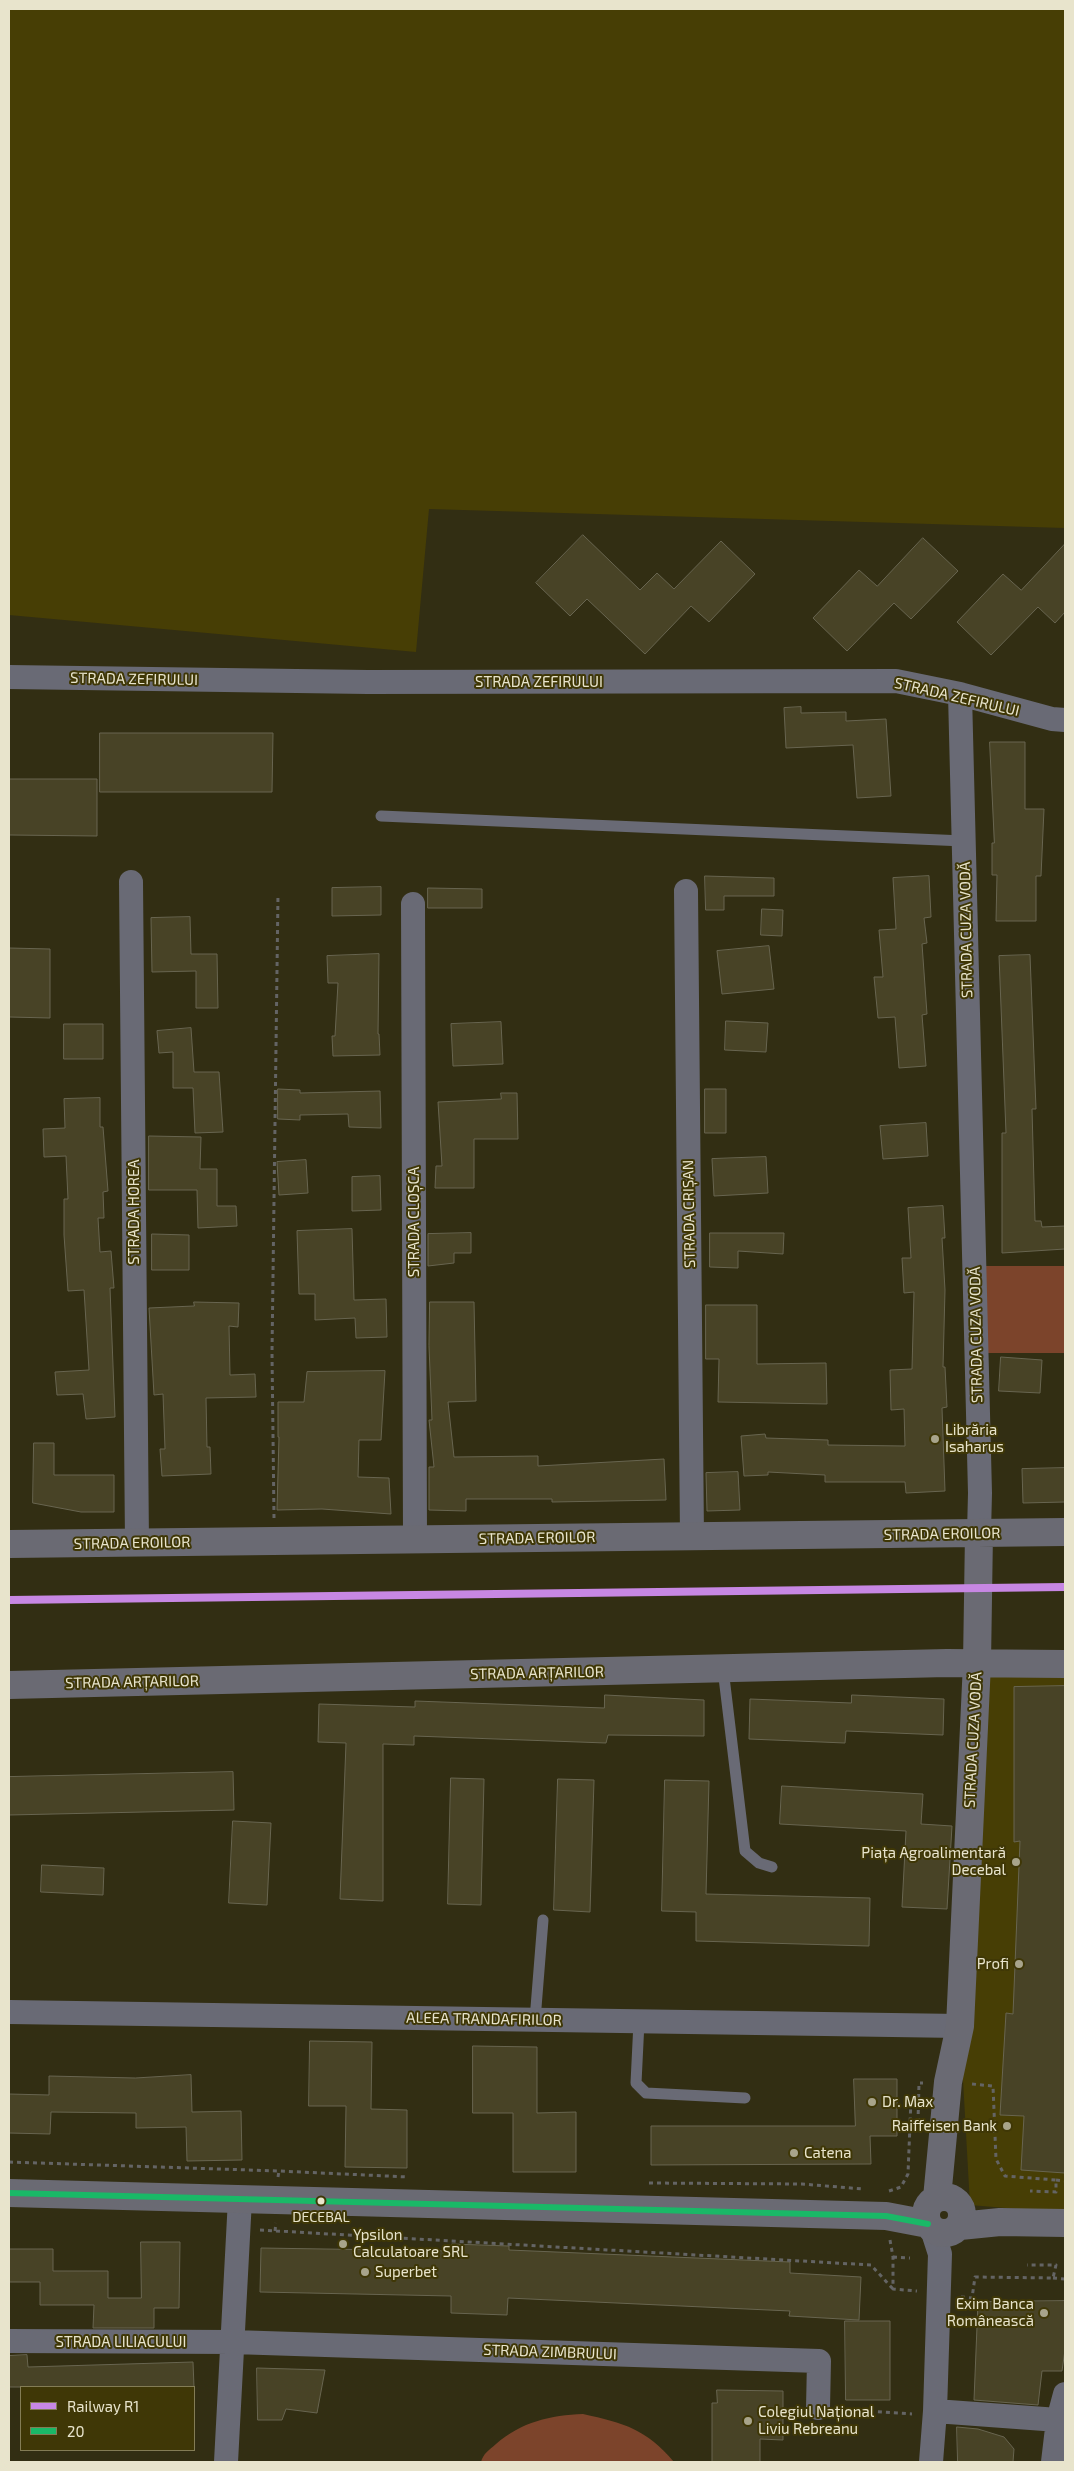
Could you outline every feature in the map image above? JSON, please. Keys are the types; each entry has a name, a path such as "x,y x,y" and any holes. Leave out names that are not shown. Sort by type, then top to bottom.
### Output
{"street":[{"name":"STRADA ZEFIRULUI","path":"9,677 368,682 896,681 960,694 1052,719 1065,720"},
{"name":"STRADA CUZA VODĂ","path":"943,2220 960,2082 959,2031 977,1663 980,1493 960,694"},
{"name":"STRADA HOREA","path":"131,882 137,1543"},
{"name":"STRADA CRIȘAN","path":"686,891 692,1537"},
{"name":"STRADA CLOȘCA","path":"413,904 415,1540"},
{"name":"STRADA EROILOR","path":"9,1544 1065,1532"},
{"name":"STRADA ARȚARILOR","path":"9,1685 977,1663 1065,1664"},
{"name":"ALEEA TRANDAFIRILOR","path":"9,2012 639,2022 959,2031"},
{"name":"STRADA CUZA VODĂ","path":"943,2220 948,2082 959,2031"},
{"path":"9,2193 240,2199 882,2203 943,2220 1065,2223"},
{"path":"226,2462 240,2199"},
{"path":"931,2462 935,2413 938,2293 943,2220"},
{"name":"STRADA LILIACULUI","path":"9,2341 233,2342"},
{"name":"STRADA ZIMBRULUI","path":"233,2342 819,2360 818,2408"},
{"path":"1053,2462 1058,2420 1065,2394"},
{"path":"935,2413 1058,2420"}],"lane":[{"path":"382,816 964,841"},
{"path":"723,1669 745,1851 760,1863 772,1866"},
{"path":"534,2020 543,1920"},
{"path":"639,2022 636,2083 646,2093 745,2098"}],"path":[{"path":"274,1541 272,1353 278,894"},
{"path":"960,2082 993,2086 996,2159 1005,2176 1065,2181"},
{"path":"882,2203 889,2191 901,2187 908,2174 911,2099 918,2099"},
{"path":"9,2162 415,2177"},
{"path":"277,2199 278,2171"},
{"path":"1030,2191 1056,2192 1056,2180"},
{"path":"643,2183 802,2184 869,2190"},
{"path":"237,2229 871,2266 892,2289 972,2298 975,2277 1065,2279"},
{"path":"892,2289 893,2257 910,2258"},
{"path":"1027,2265 1056,2265 1053,2278"},
{"path":"818,2408 935,2413"}],"shaded area":[{"path":"9,9 1065,9 1065,528 429,509 416,652 9,615"},
{"path":"985,1266 1065,1266 1065,1353 986,1353"},
{"name":"Piața Agroalimentară Decebal","path":"977,1663 1065,1664 1065,2213 970,2205 960,2026"},
{"path":"583,2414 622,2424 633,2429 654,2442 674,2462 481,2462 485,2454 496,2444 526,2425 548,2418"}],"building":[{"path":"583,535 640,590 657,573 674,589 721,541 755,574 709,622 691,606 645,654 587,599 570,616 536,583"},
{"path":"923,538 958,571 911,619 894,603 847,651 813,618 859,570 877,586"},
{"path":"1065,544 1065,612 1055,623 1038,607 991,655 957,622 1003,574 1021,590"},
{"path":"801,707 801,713 846,712 846,721 886,719 891,796 857,798 853,745 786,748 784,708"},
{"path":"100,733 273,733 272,792 100,792"},
{"path":"990,742 1025,742 1025,809 1044,809 1041,876 1036,876 1036,921 996,921 997,875 992,875 992,843 994,843"},
{"path":"9,779 97,779 97,836 9,835"},
{"path":"705,876 774,878 774,896 724,896 724,910 706,910"},
{"path":"929,876 931,917 924,918 927,943 922,944 927,1014 922,1015 926,1066 899,1068 895,1017 878,1018 874,977 883,977 879,930 896,929 893,878"},
{"path":"381,887 381,915 332,916 332,888"},
{"path":"428,888 482,889 482,908 428,908"},
{"path":"762,909 783,910 782,936 761,935"},
{"path":"190,917 191,954 217,954 218,1008 196,1008 196,971 152,972 151,918"},
{"path":"769,946 774,989 722,994 717,951"},
{"path":"9,948 50,949 50,1018 9,1017"},
{"path":"379,954 378,1034 380,1055 333,1056 332,1036 335,1036 338,983 328,983 327,956"},
{"path":"1030,955 1036,1109 1032,1109 1035,1221 1041,1221 1042,1227 1065,1226 1065,1249 1002,1253 1002,1133 1006,1133 999,956"},
{"path":"726,1021 768,1023 766,1052 725,1050"},
{"path":"501,1022 503,1064 453,1066 451,1024"},
{"path":"64,1024 103,1024 103,1059 64,1059"},
{"path":"191,1028 194,1072 219,1072 223,1132 195,1133 193,1088 173,1088 173,1052 159,1053 157,1031"},
{"path":"278,1089 300,1090 300,1093 380,1091 381,1128 349,1127 348,1114 300,1115 300,1120 278,1119"},
{"path":"705,1089 726,1089 726,1133 705,1133"},
{"path":"501,1093 517,1093 518,1139 474,1139 474,1188 435,1188 436,1166 442,1166 438,1102 501,1099"},
{"path":"100,1098 100,1127 103,1127 108,1191 103,1192 104,1218 98,1218 100,1252 111,1251 114,1288 110,1288 115,1417 86,1419 83,1394 57,1395 55,1372 89,1370 84,1290 68,1291 64,1235 64,1199 68,1199 66,1156 44,1157 43,1129 65,1128 64,1099"},
{"path":"926,1123 928,1156 883,1159 880,1126"},
{"path":"149,1136 201,1137 200,1169 217,1169 217,1206 236,1206 237,1226 198,1228 197,1190 149,1190"},
{"path":"766,1157 768,1193 714,1196 712,1159"},
{"path":"306,1160 308,1193 279,1195 277,1162"},
{"path":"380,1176 381,1210 352,1211 352,1177"},
{"path":"943,1206 945,1238 942,1238 945,1290 943,1367 945,1367 947,1407 942,1408 945,1491 906,1493 905,1482 825,1482 825,1475 768,1472 768,1475 744,1476 741,1436 765,1434 766,1438 828,1440 828,1445 905,1446 904,1409 891,1410 890,1370 912,1369 914,1292 904,1293 902,1258 911,1258 908,1208"},
{"path":"352,1229 354,1300 386,1299 387,1337 356,1338 355,1318 315,1320 315,1294 299,1294 297,1231"},
{"path":"471,1233 471,1253 454,1253 454,1263 428,1266 428,1234"},
{"path":"710,1233 784,1233 783,1254 738,1251 738,1268 710,1267"},
{"path":"152,1234 189,1235 189,1270 152,1270"},
{"path":"194,1302 239,1303 238,1327 229,1326 230,1375 255,1374 256,1397 206,1398 207,1447 210,1447 211,1474 162,1476 160,1449 165,1449 163,1394 154,1395 149,1308 194,1306"},
{"path":"430,1302 474,1302 476,1401 448,1402 454,1457 538,1456 538,1466 664,1459 666,1500 552,1502 552,1499 466,1499 466,1511 429,1510 429,1467 434,1467 429,1420 432,1420 429,1346"},
{"path":"706,1305 757,1305 757,1364 826,1363 827,1404 718,1402 719,1359 706,1359"},
{"path":"1001,1357 1042,1360 1040,1393 999,1391"},
{"path":"385,1371 381,1440 359,1440 358,1477 389,1478 391,1514 322,1509 277,1510 278,1402 304,1402 307,1372"},
{"path":"34,1443 54,1443 54,1475 114,1475 114,1512 81,1512 33,1503"},
{"path":"1065,1468 1065,1502 1023,1503 1022,1469"},
{"path":"738,1472 740,1510 707,1511 706,1473"},
{"path":"1065,1686 1065,2173 1021,2170 1024,2116 1000,2115 1006,2013 1013,2014 1020,1841 1014,1842 1014,1687"},
{"path":"605,1695 704,1700 704,1736 608,1735 606,1743 414,1736 414,1745 383,1744 383,1901 340,1899 346,1743 318,1742 319,1704 415,1707 415,1701 604,1708"},
{"path":"852,1695 944,1699 943,1735 846,1731 845,1743 749,1739 750,1699 851,1703"},
{"path":"233,1772 234,1810 9,1815 9,1777"},
{"path":"451,1778 484,1779 481,1905 448,1904"},
{"path":"558,1779 594,1780 590,1912 554,1910"},
{"path":"665,1780 709,1781 706,1894 870,1898 869,1946 696,1941 696,1912 662,1911"},
{"path":"782,1786 923,1794 921,1824 952,1826 947,1909 902,1907 906,1831 780,1824"},
{"path":"233,1821 271,1823 267,1905 229,1903"},
{"path":"42,1865 104,1868 103,1895 41,1892"},
{"path":"310,2041 372,2042 371,2109 407,2110 407,2168 345,2167 346,2106 309,2106"},
{"path":"473,2046 537,2047 537,2113 576,2112 576,2172 513,2172 513,2113 473,2113"},
{"path":"191,2075 192,2112 241,2111 242,2160 187,2161 186,2127 136,2128 136,2113 51,2112 50,2134 9,2133 9,2094 49,2095 49,2076 135,2078"},
{"path":"854,2079 897,2079 897,2136 870,2136 871,2164 651,2165 651,2126 855,2126"},
{"path":"141,2242 180,2242 179,2308 154,2308 154,2328 93,2328 94,2305 40,2305 40,2282 9,2282 9,2249 53,2249 53,2271 108,2271 108,2298 141,2298"},
{"path":"452,2244 509,2246 509,2250 790,2262 790,2273 861,2277 859,2320 789,2316 790,2311 508,2298 507,2315 451,2313 451,2296 260,2292 261,2248 452,2251"},
{"path":"1065,2301 1065,2350 1062,2371 1042,2371 1038,2405 974,2400 978,2302"},
{"path":"845,2321 890,2321 890,2400 846,2400"},
{"path":"27,2355 28,2367 193,2362 194,2386 9,2387 9,2356"},
{"path":"257,2368 325,2370 317,2413 286,2409 282,2420 258,2420"},
{"name":"Colegiul Național Liviu Rebreanu","path":"717,2390 783,2391 783,2440 760,2439 760,2462 712,2462 712,2403 717,2403"},
{"path":"957,2427 978,2429 1004,2437 1014,2449 1013,2462 958,2462"}],"rail line":[{"name":"R1","path":"9,1600 1065,1587"}],"transit line":[{"name":"20","path":"9,2193 886,2216 928,2224"}],"place":[{"name":"Librăria Isaharus","path":"935,1439"},
{"name":"Piața Agroalimentară Decebal","path":"1016,1862"},
{"name":"Profi","path":"1019,1964"},
{"name":"Dr. Max","path":"872,2102"},
{"name":"Raiffeisen Bank","path":"1007,2126"},
{"name":"Catena","path":"794,2153"},
{"name":"DECEBAL","path":"321,2201"},
{"name":"Ypsilon Calculatoare SRL","path":"343,2244"},
{"name":"Superbet","path":"365,2272"},
{"name":"Exim Banca Românească","path":"1044,2313"},
{"name":"Colegiul Național Liviu Rebreanu","path":"748,2421"}]}
